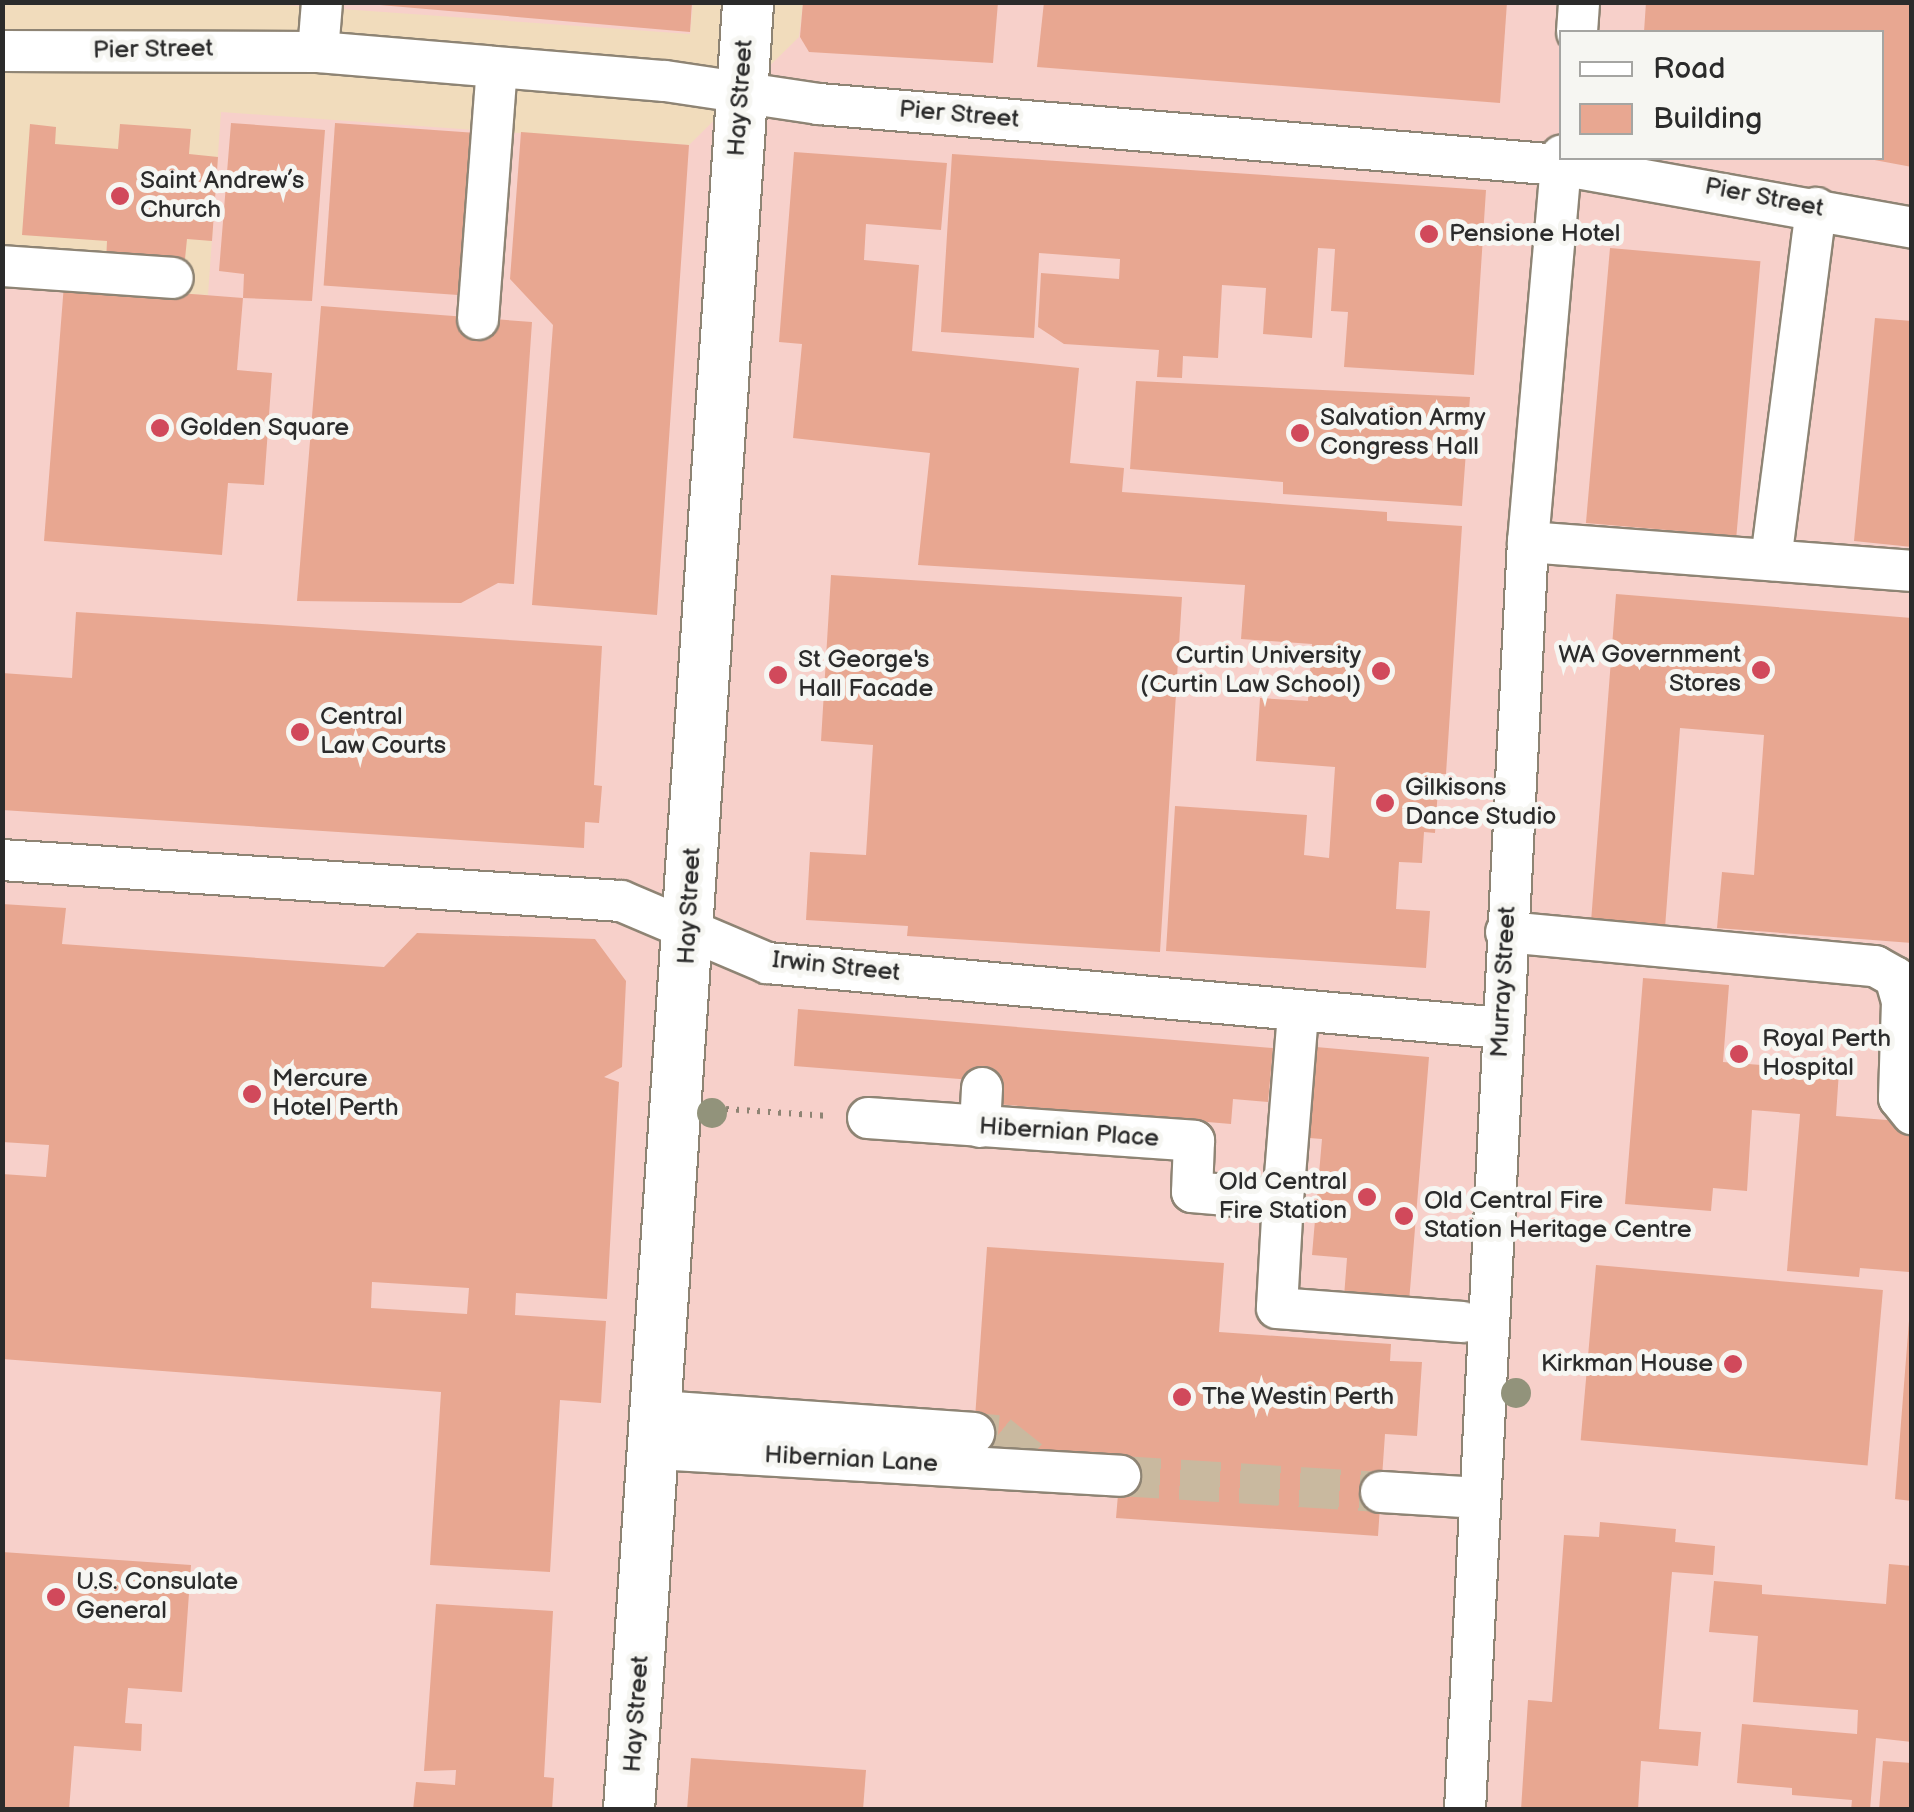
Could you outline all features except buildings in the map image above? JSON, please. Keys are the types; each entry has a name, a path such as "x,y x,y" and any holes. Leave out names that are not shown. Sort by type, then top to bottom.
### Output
{"main road":[{"name":"Hay Street","path":"630,1810 658,1430 748,2"}],"street":[{"path":"318,52 322,2"},
{"path":"1577,30 1579,2"},
{"name":"Pier Street","path":"2,51 318,52 665,82 742,96 1559,160"},
{"path":"478,319 497,68"},
{"name":"Pier Street","path":"1561,160 1912,228"},
{"name":"Murray Street","path":"1465,1810 1528,542 1561,160"},
{"path":"1771,560 1816,208"},
{"path":"2,266 173,278"},
{"path":"1528,542 1912,571"},
{"name":"Irwin Street","path":"2,860 621,901 767,962 1501,1028"},
{"path":"1506,932 1874,966 1895,977 1902,1002 1899,1098 1912,1114"},
{"path":"1298,1012 1277,1308 1462,1322"},
{"name":"Hibernian Place","path":"868,1118 981,1108 1194,1141 1192,1192 1283,1200"},
{"name":"Hibernian Lane","path":"658,1430 974,1433"},
{"name":"Hibernian Lane","path":"658,1430 1120,1476"},
{"path":"1381,1492 1480,1498"}],"path":[{"path":"726,1109 791,1113"}],"shaded area":[{"path":"257,3 693,3 690,34"},
{"path":"803,3 1911,3 1911,1809 3,1809 2,283 208,295 221,112 689,145 799,37"}],"tunnel":[{"path":"974,1433 998,1435 1037,1466"},
{"path":"1120,1476 1381,1492"}],"place":[{"name":"Saint Andrew’s Church","path":"120,196"},
{"name":"Pensione Hotel","path":"1429,234"},
{"name":"Golden Square","path":"160,428"},
{"name":"Salvation Army Congress Hall","path":"1300,433"},
{"name":"WA Government Stores","path":"1761,670"},
{"name":"Curtin University (Curtin Law School)","path":"1381,671"},
{"name":"St George's Hall Facade","path":"778,675"},
{"name":"Central Law Courts","path":"300,732"},
{"name":"Gilkisons Dance Studio","path":"1385,803"},
{"name":"Royal Perth Hospital","path":"1739,1054"},
{"name":"Mercure Hotel Perth","path":"252,1094"},
{"name":"Old Central Fire Station","path":"1367,1197"},
{"name":"Old Central Fire Station Heritage Centre","path":"1404,1216"},
{"name":"Kirkman House","path":"1733,1364"},
{"name":"The Westin Perth","path":"1182,1397"},
{"name":"U.S. Consulate General","path":"56,1597"}]}
